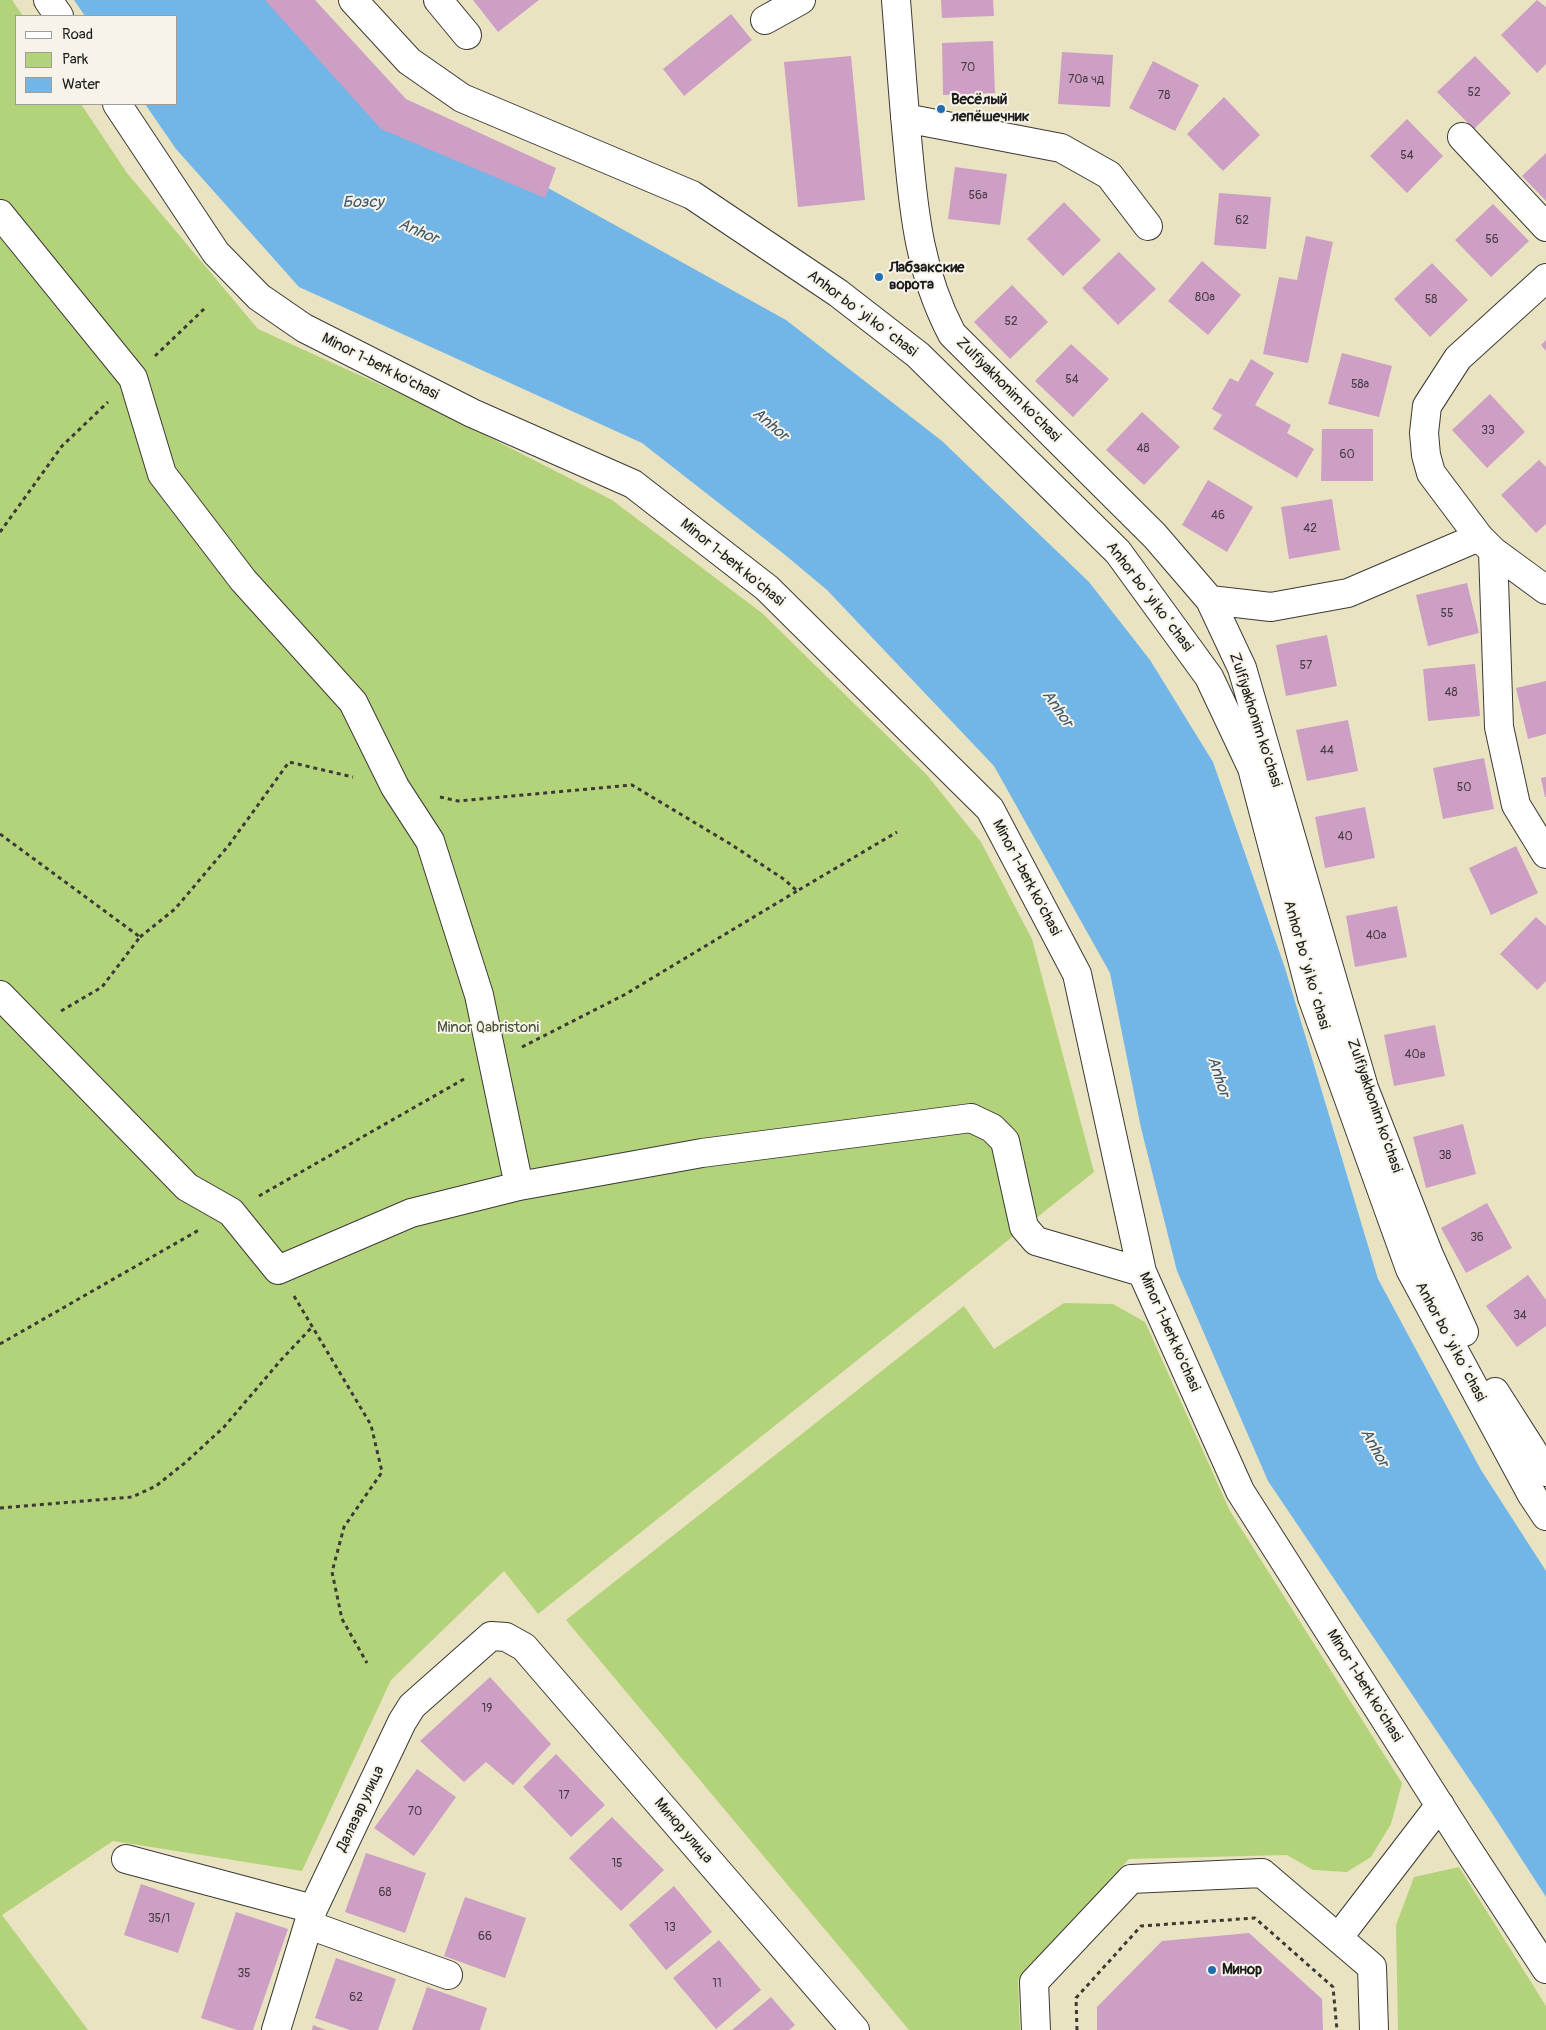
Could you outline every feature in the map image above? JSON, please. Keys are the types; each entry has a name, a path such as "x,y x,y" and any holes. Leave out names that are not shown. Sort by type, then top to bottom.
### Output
{"street":[{"path":"48,0 58,15"},
{"path":"438,0 466,35"},
{"path":"765,20 801,0"},
{"name":"Zulfiyakhonim ko'chasi","path":"896,0 913,210 919,244 932,289 952,334 1155,536 1210,600 1242,668 1368,1097 1444,1289 1490,1384 1546,1472"},
{"name":"Anhor boʻyi koʻchasi","path":"358,2 409,61 462,98 692,195 838,292 918,356 1118,552 1209,676 1252,768 1312,997 1410,1269 1532,1495 1546,1516"},
{"name":"Minor 1-berk ko'chasi","path":"118,105 216,252 259,297 304,328 472,413 633,484 767,588 990,809 1077,974 1142,1272 1240,1491 1440,1806 1546,1968"},
{"path":"905,118 1061,148 1109,175 1148,226"},
{"path":"1462,137 1546,227"},
{"path":"0,214 132,378 162,474 243,580 353,702 395,787 430,842 479,995 519,1186"},
{"path":"1546,278 1458,358 1427,406 1424,433 1426,455 1431,473 1486,544 1546,590"},
{"path":"1210,600 1271,607 1348,593 1486,544"},
{"path":"1486,544 1498,727 1516,805 1546,854"},
{"path":"0,995 188,1186 231,1212 278,1270 411,1213 519,1186 702,1153 971,1118 992,1128 1005,1141 1024,1227 1036,1241 1142,1272"},
{"name":"Далазар улица","path":"276,2030 311,1917 402,1722 412,1706 491,1636 506,1637"},
{"name":"Минор улица","path":"506,1637 524,1647 855,2030"},
{"path":"1338,1938 1440,1806"},
{"path":"126,1859 311,1917 448,1974"},
{"path":"1036,2030 1034,1982 1130,1879 1262,1873 1372,1967 1374,2030"}],"path":[{"path":"0,532 62,446 204,310"},
{"path":"33,1028 102,986 140,938 175,909 229,845 289,762 458,801 632,785 732,845 785,880 797,891 897,832"},
{"path":"0,834 140,938"},
{"path":"0,1344 231,1212"},
{"path":"278,1270 371,1425 382,1472 344,1526 332,1572 342,1619 367,1663"},
{"path":"0,1508 132,1497 156,1486 186,1462 224,1427 281,1360 313,1326"},
{"path":"1077,2030 1076,1998 1141,1926 1256,1918 1334,1987 1337,2030"}],"green space":[{"name":"Minor Qabristoni","path":"0,0 12,0 22,15 15,15 15,105 82,105 127,173 258,329 434,409 612,500 762,613 927,775 981,842 1032,939 1094,1172 538,1614 504,1571 391,1680 302,1871 113,1841 2,1915 88,2030 0,2030"},
{"path":"1064,1303 1113,1304 1145,1322 1230,1511 1402,1783 1391,1824 1371,1857 1347,1872 1313,1870 1287,1855 1129,1859 1018,1980 1020,2030 909,2030 566,1620 964,1306 994,1349"},
{"path":"1459,1867 1546,2006 1546,2030 1398,2030 1396,1925 1414,1877"}],"water":[{"name":"Бозсу","path":"74,0 290,0 386,98 786,320 942,441 1089,582 1150,660 1213,762 1285,968 1378,1279 1481,1470 1546,1571 1546,1897 1490,1810 1268,1481 1177,1271 1141,1128 1110,973 994,766 827,590 642,443 299,287 176,149 146,105 178,105 178,15 84,15"}],"building":[{"path":"265,0 315,0 406,99 556,168 545,198 381,129"},
{"path":"473,0 539,0 498,32"},
{"path":"941,0 993,0 994,16 942,18"},
{"path":"1537,0 1546,7 1546,64 1537,73 1501,35"},
{"path":"731,14 752,40 684,96 663,69"},
{"path":"993,41 995,93 943,95 942,43"},
{"path":"1062,52 1113,55 1110,107 1058,104"},
{"path":"851,56 865,200 798,207 784,62"},
{"path":"1475,56 1511,93 1474,129 1437,92"},
{"path":"1153,61 1199,85 1175,131 1129,108"},
{"path":"1224,97 1260,135 1223,171 1187,134"},
{"path":"1407,119 1443,156 1407,193 1370,156"},
{"path":"1546,153 1546,201 1522,176"},
{"path":"955,167 1007,174 1000,225 948,219"},
{"path":"1219,193 1271,197 1266,249 1214,245"},
{"path":"1064,202 1101,240 1063,276 1027,239"},
{"path":"1493,204 1529,241 1491,277 1455,240"},
{"path":"1306,236 1333,242 1308,363 1263,354 1279,277 1297,280"},
{"path":"1119,252 1156,289 1118,325 1082,288"},
{"path":"1202,261 1241,295 1208,335 1168,301"},
{"path":"1432,263 1468,300 1430,337 1394,299"},
{"path":"1012,285 1048,322 1010,359 974,322"},
{"path":"1546,340 1546,351 1541,345"},
{"path":"1071,344 1109,379 1073,417 1035,381"},
{"path":"1342,353 1392,366 1379,417 1328,404"},
{"path":"1251,359 1274,373 1255,405 1291,425 1287,433 1314,449 1297,478 1213,429 1222,415 1212,409 1230,378 1238,382"},
{"path":"1490,394 1525,432 1487,468 1452,430"},
{"path":"1142,412 1180,447 1144,485 1106,450"},
{"path":"1322,429 1373,429 1373,481 1321,481"},
{"path":"1539,460 1546,467 1546,524 1536,533 1501,495"},
{"path":"1208,480 1253,507 1227,552 1182,525"},
{"path":"1332,499 1340,550 1289,559 1281,507"},
{"path":"1467,583 1479,633 1428,646 1416,595"},
{"path":"1327,635 1337,686 1286,696 1276,645"},
{"path":"1475,664 1480,716 1428,721 1423,669"},
{"path":"1546,681 1546,734 1528,739 1516,688"},
{"path":"1348,720 1358,771 1307,781 1296,730"},
{"path":"1484,758 1494,809 1443,819 1433,768"},
{"path":"1546,777 1546,797 1545,797 1541,778"},
{"path":"1365,807 1375,858 1325,868 1315,817"},
{"path":"1516,846 1538,893 1491,915 1469,868"},
{"path":"1397,906 1407,957 1355,967 1346,916"},
{"path":"1536,917 1546,926 1546,981 1537,990 1500,954"},
{"path":"1435,1025 1445,1076 1394,1086 1384,1035"},
{"path":"1463,1124 1476,1174 1426,1188 1413,1137"},
{"path":"1487,1203 1512,1248 1466,1273 1441,1228"},
{"path":"1528,1275 1546,1300 1546,1326 1517,1347 1486,1306"},
{"path":"490,1677 551,1744 513,1785 486,1762 464,1782 420,1741"},
{"path":"556,1754 605,1805 571,1837 523,1787"},
{"path":"417,1769 456,1797 414,1856 374,1828"},
{"path":"612,1817 664,1870 621,1911 569,1858"},
{"path":"366,1853 426,1873 405,1933 345,1912"},
{"path":"141,1884 195,1903 178,1953 124,1935"},
{"path":"674,1886 712,1932 666,1970 629,1925"},
{"path":"465,1897 526,1918 505,1978 444,1956"},
{"path":"236,1912 288,1929 253,2030 237,2030 201,2018"},
{"name":"Минор","path":"1249,1933 1322,1999 1323,2030 1097,2030 1097,2007 1162,1941"},
{"path":"719,1940 761,1990 716,2029 673,1978"},
{"path":"336,1958 396,1979 378,2030 350,2030 315,2018"},
{"path":"427,1987 487,2008 480,2030 412,2030"},
{"path":"771,1997 795,2025 789,2030 732,2030"},
{"path":"313,2025 326,2030 312,2030"}],"place":[{"name":"Весёлый лепёшечник","path":"941,109"},
{"name":"Лабзакские ворота","path":"879,277"},
{"name":"Минор","path":"1212,1970"}],"water label":[{"name":"Anhor","path":"418,232"},
{"name":"Anhor","path":"770,425"},
{"name":"Anhor","path":"1057,709"},
{"name":"Anhor","path":"1218,1077"},
{"name":"Anhor","path":"1374,1448"}]}
